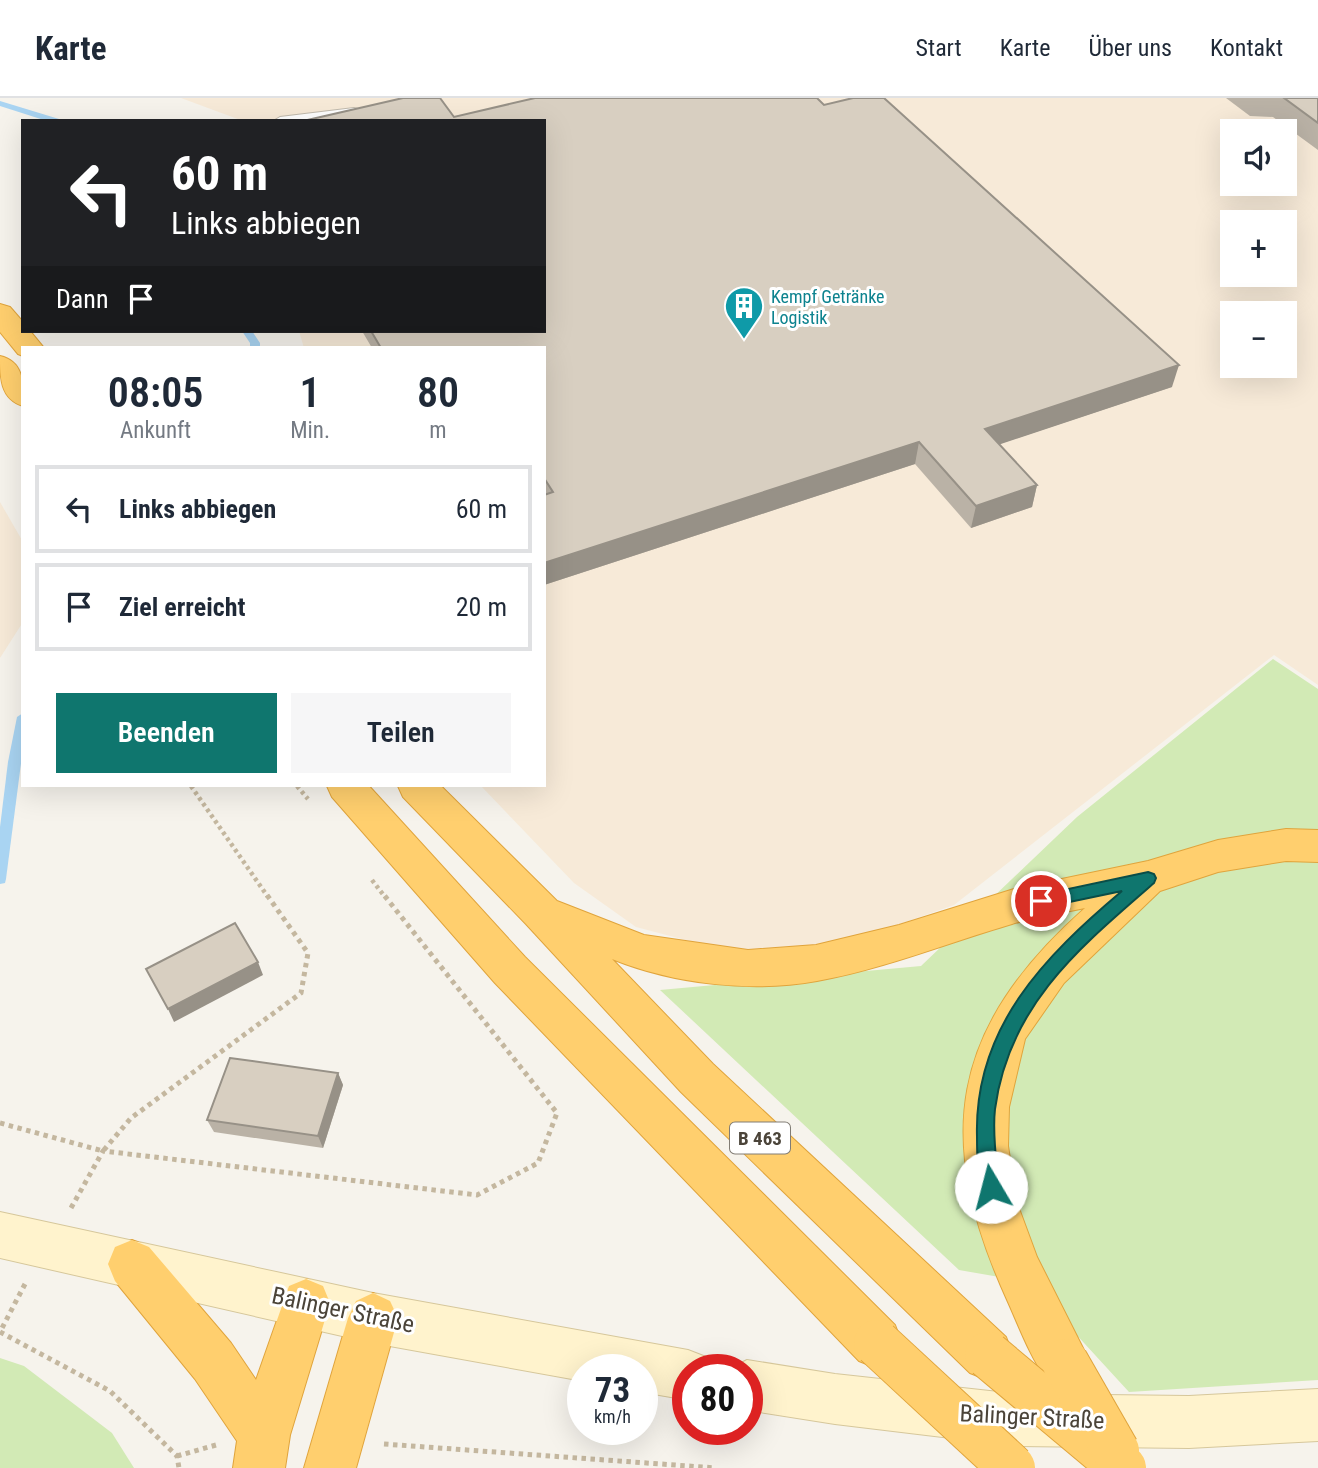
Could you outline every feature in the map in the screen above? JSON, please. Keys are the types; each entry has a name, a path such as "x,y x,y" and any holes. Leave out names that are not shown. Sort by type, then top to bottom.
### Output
{"highway":[{"path":"0,313 27,346"},
{"path":"0,365 21,393"},
{"name":"B 463","path":"418,787 541,912 697,1078 989,1355 1124,1468"},
{"name":"B 463","path":"330,796 510,970 877,1343 1012,1468"},
{"path":"541,912 640,952 748,968 816,963 900,943 1014,906 1148,878 1218,856 1286,845 1318,846"},
{"path":"1124,1468 1027,1294 1000,1225 987,1168 986,1110 1005,1036 1039,982 1088,930 1148,878"},
{"path":"132,1264 213,1361 262,1452"},
{"path":"262,1452 306,1303"},
{"path":"334,1454 373,1318"}],"main road":[{"name":"Balinger Straße","path":"0,1235 373,1318 672,1372"},
{"name":"Balinger Straße","path":"763,1388 835,1399 1017,1420 1189,1422 1318,1415"}],"lane":[{"path":"288,119 365,110"}],"path":[{"path":"179,1468 177,1456 110,1391 0,1332 45,1245 72,1207 103,1151 131,1118 301,993 308,953 192,787"},
{"path":"300,787 330,796"},
{"path":"0,1124 103,1151 477,1195 538,1163 557,1113 365,871"},
{"path":"177,1456 262,1452"},
{"path":"334,1454 716,1468"}],"shaded area":[{"path":"181,98 1318,98 1318,685 1274,655 954,905 840,945 750,957 636,927 574,883 482,787 546,787 546,346 303,346 300,333 546,333 546,119 238,119"},
{"path":"0,502 21,539 21,625 0,658"}],"green space":[{"path":"1273,659 1318,689 1318,1380 1129,1392 1028,1282 959,1270 660,990 921,966 1077,817"},
{"path":"0,1358 24,1366 112,1433 134,1468 0,1468"}],"building":[{"name":"Kempf Getränke Logistik","path":"403,98 440,98 454,117 535,98 817,98 824,105 853,98 884,98 1179,365 985,429 1037,485 976,506 919,442 546,562 546,494 553,492 546,481 546,346 380,346 372,333 546,333 546,119 312,119"},
{"path":"1284,98 1318,98 1318,123"},
{"path":"235,923 258,962 168,1009 146,969"},
{"path":"230,1058 338,1073 318,1136 207,1120"}],"waterway":[{"path":"0,103 50,119"},
{"path":"248,333 255,346"},
{"path":"0,879 14,762 21,727"}],"place":[{"name":"Kempf Getränke Logistik","path":"744,340"}],"route":[{"path":"991,1187 987,1168 986,1110 1005,1036 1039,982 1088,930 1148,878 1041,901"}]}
